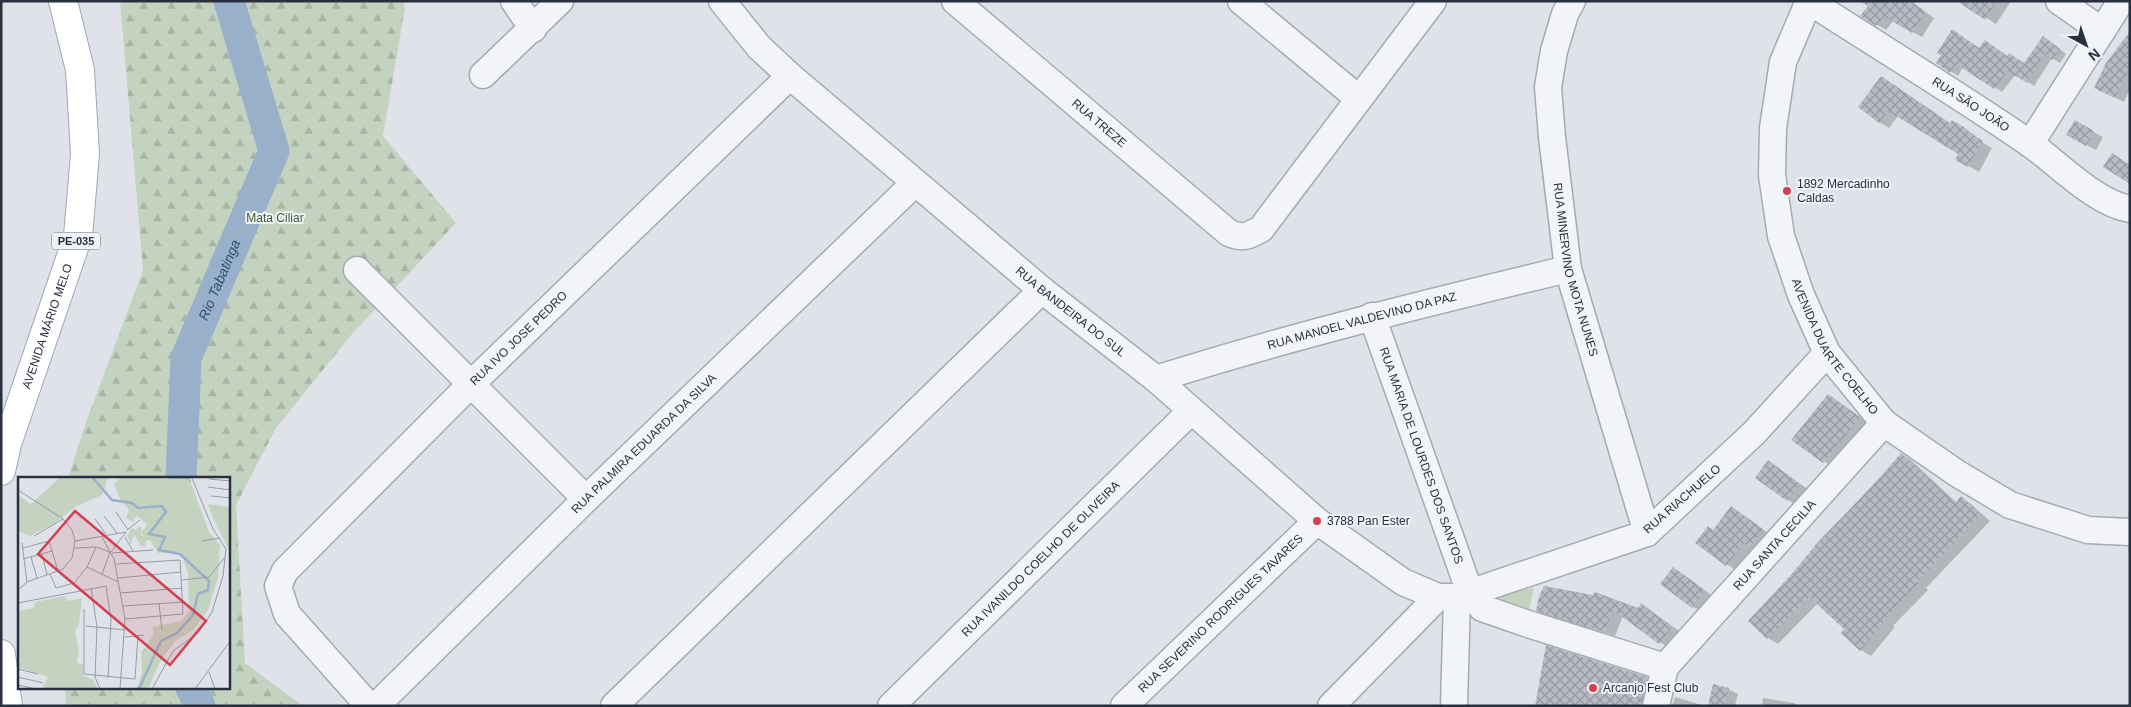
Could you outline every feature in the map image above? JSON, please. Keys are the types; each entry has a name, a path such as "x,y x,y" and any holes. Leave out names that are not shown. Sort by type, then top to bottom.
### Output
{"main road":[{"name":"AVENIDA MÁRIO MELO","path":"1,471 7,444 78,236 85,154 80,70 63,1"},
{"path":"1,654 8,706"}],"street":[{"path":"514,1 533,28"},
{"path":"483,75 560,1"},
{"name":"RUA BANDEIRA DO SUL","path":"722,1 759,47 790,76 1042,290 1156,378 1191,412 1317,522 1403,582 1455,596"},
{"name":"RUA TREZE","path":"955,1 1228,233 1240,238 1246,238 1261,229 1360,99"},
{"path":"1241,1 1360,99 1433,1"},
{"name":"RUA MINERVINO MOTA NUNES","path":"1572,1 1565,14 1554,51 1548,87 1552,138 1568,269 1647,533"},
{"name":"RUA SÃO JOÃO","path":"1809,1 2030,144 2094,192 2118,207 2130,209"},
{"name":"AVENIDA DUARTE COELHO","path":"1809,1 1783,62 1774,128 1772,176 1781,236 1801,295 1827,353 1884,423 1958,474 2010,505 2088,530 2130,532"},
{"path":"2059,1 2102,30"},
{"path":"2030,144 2121,1"},
{"name":"RUA IVO JOSE PEDRO","path":"369,706 287,614 278,586 285,571 470,385 790,76"},
{"name":"RUA PALMIRA EDUARDA DA SILVA","path":"376,706 586,499 915,184"},
{"name":"RUA MANOEL VALDEVINO DA PAZ","path":"1156,378 1243,351 1372,316 1568,269"},
{"path":"357,270 586,499"},
{"path":"614,706 1042,290"},
{"name":"RUA MARIA DE LOURDES DOS SANTOS","path":"1372,316 1455,596"},
{"name":"RUA RIACHUELO","path":"1455,596 1647,533 1754,433 1827,353"},
{"name":"RUA IVANILDO COELHO DE OLIVEIRA","path":"891,706 1191,412"},
{"name":"RUA SANTA CECILIA","path":"1665,667 1884,423"},
{"name":"RUA SEVERINO RODRIGUES TAVARES","path":"1124,706 1317,522"},
{"path":"1455,596 1482,608 1528,624 1665,667 1656,706"},
{"path":"1331,706 1455,596"},
{"path":"1454,706 1455,596"}],"green space":[{"name":"Mata Ciliar","path":"120,1 403,1 405,8 383,136 456,223 352,334 276,428 236,505 245,663 303,706 66,706 65,690 230,690 230,477 68,477 86,422 143,270"},
{"path":"1534,588 1528,615 1504,611 1500,594"}],"building":[{"path":"1860,1 1911,1 1926,12 1912,33 1884,16 1876,26 1860,16 1868,6"},
{"path":"1957,1 1997,1 1985,20"},
{"path":"1952,29 1979,48 1985,40 2007,56 2009,53 2024,63 2043,36 2060,49 2052,60 2044,54 2027,83 2008,71 1994,89 1956,64 1950,73 1936,63 1941,55 1937,53"},
{"path":"2130,31 2130,68 2115,98 2094,88 2106,63"},
{"path":"1881,76 1950,123 1952,120 1983,141 1968,167 1955,160 1958,154 1888,111 1879,123 1858,107"},
{"path":"2075,120 2094,131 2086,146 2066,135"},
{"path":"2112,153 2130,165 2130,184 2103,167"},
{"path":"1828,394 1860,417 1823,463 1791,440"},
{"path":"1901,453 1955,503 1961,496 1981,514 1917,582 1919,583 1884,620 1860,651 1841,633 1844,629 1809,597 1767,639 1748,621"},
{"path":"1768,460 1800,484 1787,501 1755,478"},
{"path":"1731,506 1763,529 1750,547 1744,543 1726,566 1695,543 1708,526 1713,530"},
{"path":"1673,567 1705,590 1692,608 1660,584"},
{"path":"1544,586 1593,595 1595,592 1638,608 1641,603 1672,627 1659,644 1613,610 1605,632 1536,611 1539,596"},
{"name":"Arcanjo Fest Club","path":"1546,645 1647,677 1641,706 1535,706"},
{"path":"1713,684 1729,688 1724,706 1708,706"}],"waterway":[{"name":"Rio Tabatinga","path":"181,477 186,358 274,151 229,1"},
{"name":"Rio Tabatinga","path":"192,690 200,706"}],"place":[{"name":"1892 Mercadinho Caldas","path":"1787,191"},
{"name":"3788 Pan Ester","path":"1317,521"},
{"name":"Arcanjo Fest Club","path":"1593,688"}]}
